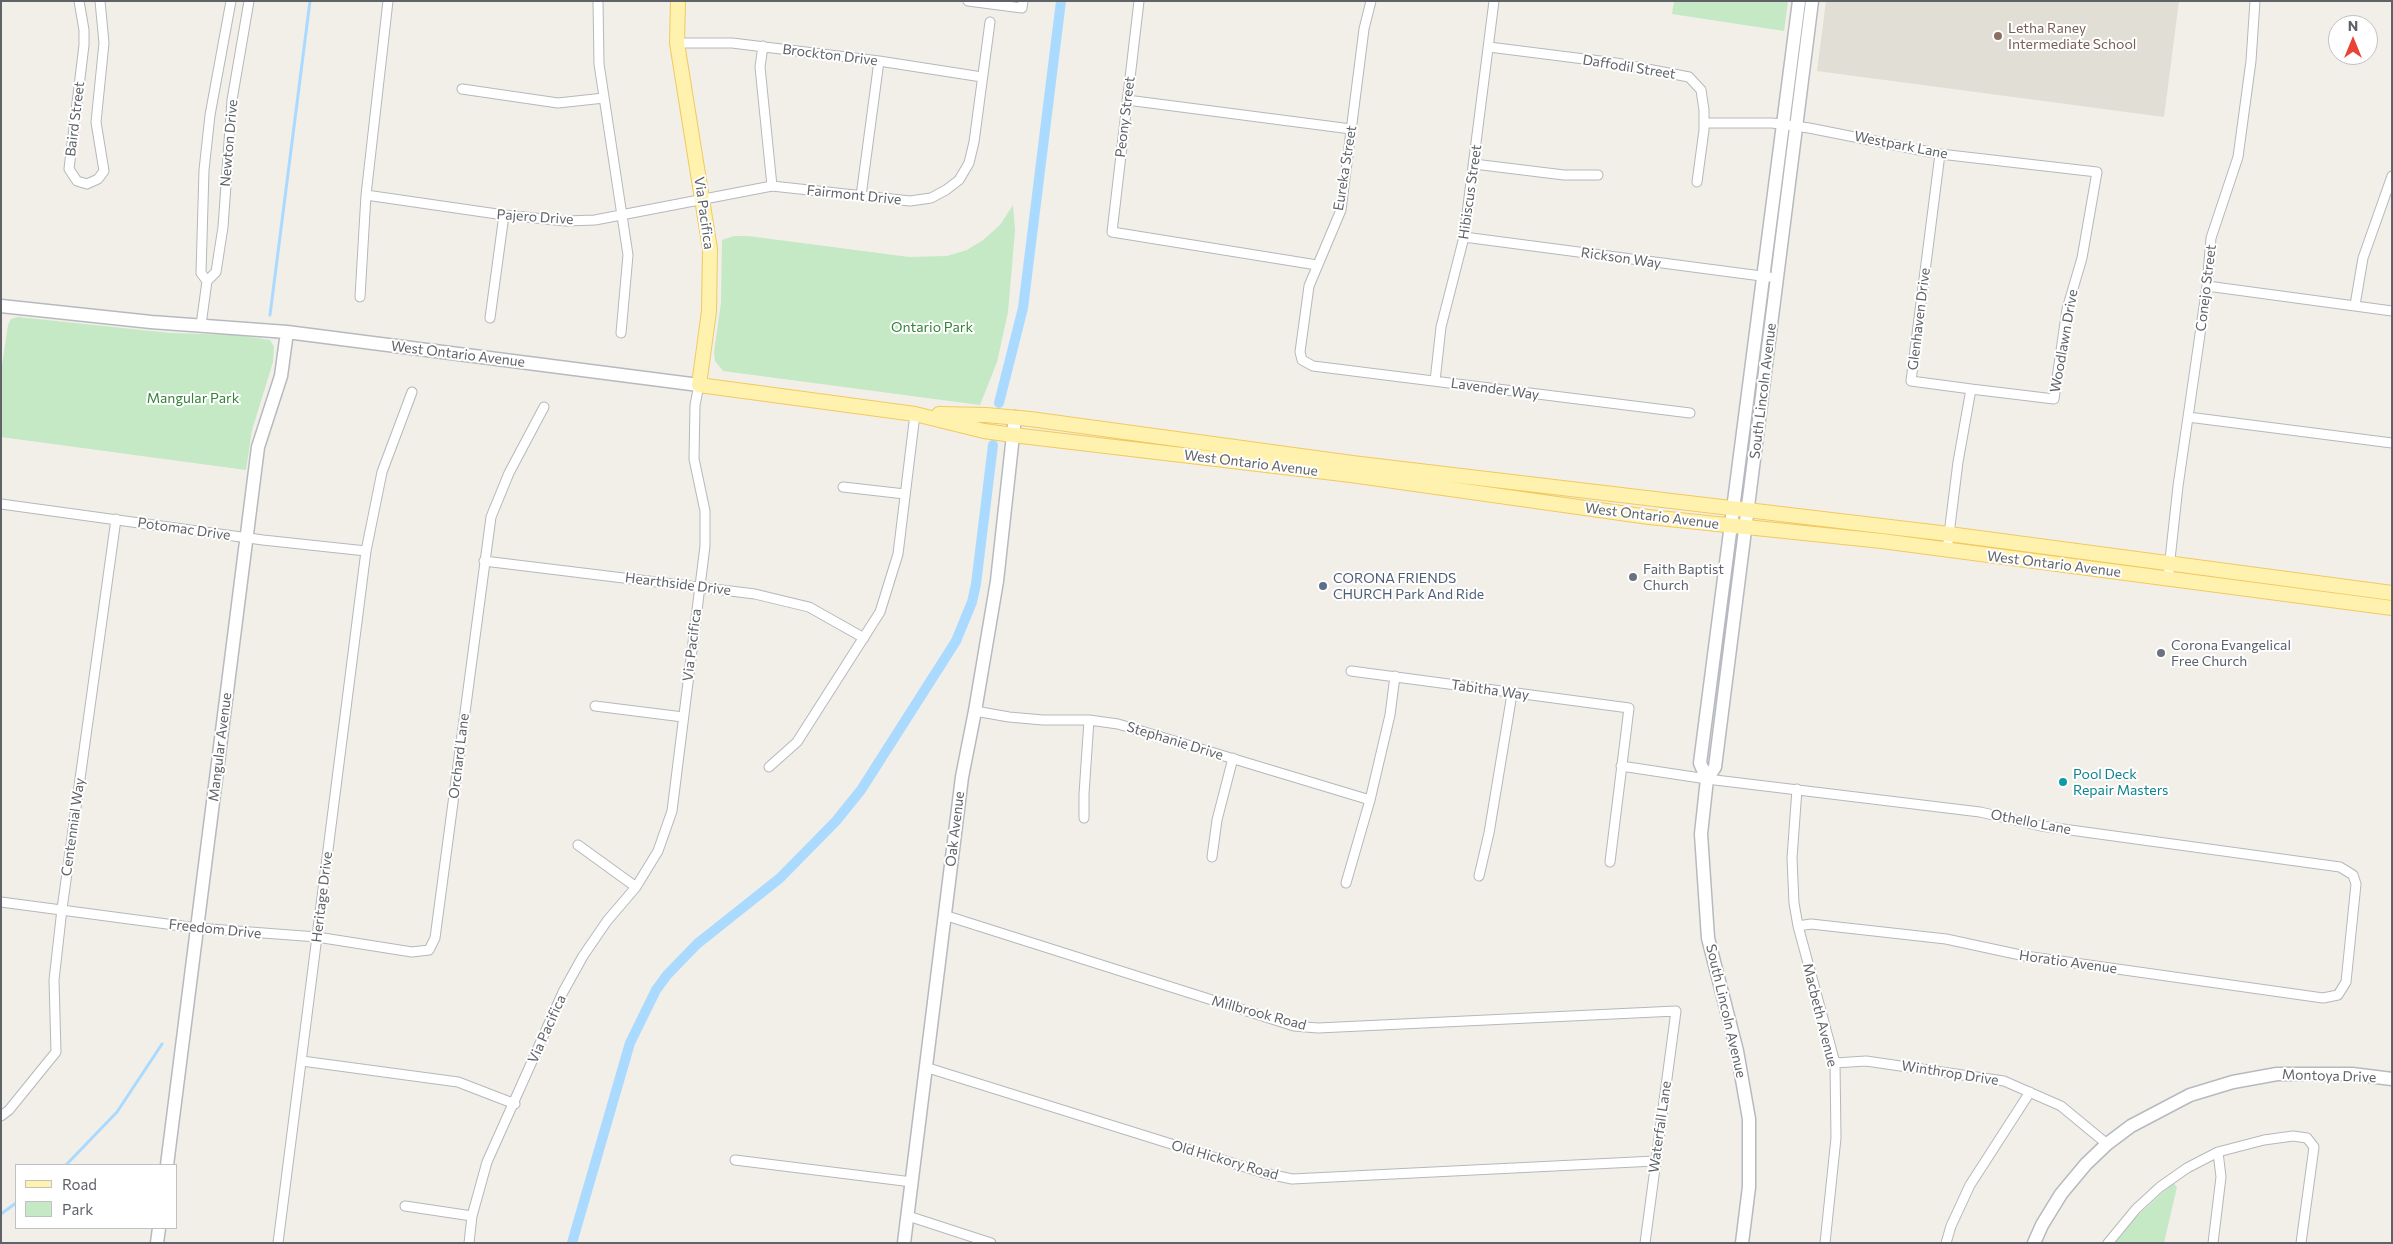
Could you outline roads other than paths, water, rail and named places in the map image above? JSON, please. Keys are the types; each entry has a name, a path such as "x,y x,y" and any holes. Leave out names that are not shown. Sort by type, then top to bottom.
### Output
{"main road":[{"name":"Via Pacifica","path":"678,1 677,43 710,249 709,311 699,385"},
{"name":"South Lincoln Avenue","path":"1707,779 1700,763 1731,526 1741,509 1777,278 1799,1"},
{"name":"South Lincoln Avenue","path":"1742,1243 1749,1187 1749,1119 1737,1051 1708,938 1701,834 1707,779 1715,766 1746,527 1741,509 1763,276 1812,1"},
{"name":"West Ontario Avenue","path":"1,306 151,322 287,332 915,414 1015,417 1362,464 1949,534 2392,608"},
{"name":"Mangular Avenue","path":"167,1164 258,446 281,376 287,332"},
{"name":"West Ontario Avenue","path":"915,414 984,431 1351,475 1649,517 1882,541 1947,550 2392,593"},
{"name":"Oak Avenue","path":"904,1243 962,777 998,572 1015,417"},
{"name":"Montoya Drive","path":"2034,1243 2060,1194 2086,1164 2107,1144 2131,1126 2190,1095 2233,1082 2278,1074 2314,1072 2392,1078"},
{"path":"157,1243 159,1229"}],"street":[{"name":"Baird Street","path":"80,1 84,44 69,169 77,181 87,184 98,179 104,171 96,122 104,43 100,1"},
{"name":"Newton Drive","path":"207,281 201,273 204,170 210,115 231,1"},
{"name":"Newton Drive","path":"201,325 207,281 216,272 223,227 232,100 250,1"},
{"path":"360,296 366,196 388,1"},
{"path":"598,1 598,47 604,98 628,255 621,333"},
{"path":"968,1 1022,5"},
{"name":"Peony Street","path":"1139,1 1112,232 1317,265"},
{"name":"Eureka Street","path":"1302,360 1300,352 1309,286 1341,210 1364,29 1371,1"},
{"name":"Hibiscus Street","path":"1435,381 1441,327 1464,237 1494,1"},
{"name":"Conejo Street","path":"2168,571 2207,286 2211,238 2238,157 2251,61 2255,1"},
{"name":"Fairmont Drive","path":"703,200 772,186 910,201 931,198 946,190 959,180 969,163 974,142 990,22"},
{"name":"Brockton Drive","path":"677,43 732,43 763,46 982,77"},
{"path":"763,46 760,66 766,109 772,186"},
{"name":"Daffodil Street","path":"1489,47 1616,63 1689,77 1701,90 1704,123 1697,182"},
{"path":"861,196 879,61"},
{"path":"462,89 558,103 604,98"},
{"path":"1128,100 1351,129"},
{"name":"Westpark Lane","path":"1704,123 1789,125 1868,138 1940,154 2097,172"},
{"name":"Glenhaven Drive","path":"1940,154 1911,381 1971,389"},
{"path":"1474,164 1564,175 1598,175"},
{"name":"Woodlawn Drive","path":"1971,389 2054,399 2067,309 2082,258 2097,172"},
{"path":"2355,306 2363,258 2392,176"},
{"name":"Pajero Drive","path":"366,196 504,215 566,221 595,220 622,213 703,200"},
{"path":"490,318 504,215"},
{"name":"Rickson Way","path":"1464,237 1777,278"},
{"path":"2207,286 2392,310"},
{"path":"1,306 1,312"},
{"name":"Lavender Way","path":"1302,360 1313,366 1690,413"},
{"name":"Via Pacifica","path":"469,1243 472,1216 487,1162 515,1104 563,992 583,956 636,887 658,851 672,811 705,546 705,511 697,482 694,459 695,404 699,385"},
{"path":"1947,550 1958,462 1971,389"},
{"name":"Heritage Drive","path":"278,1243 366,551 382,472 412,392"},
{"name":"Orchard Lane","path":"429,950 435,938 491,517 509,473 544,407"},
{"path":"769,767 797,742 880,612 891,581 899,545 915,414"},
{"path":"2188,417 2392,443"},
{"path":"843,487 905,494"},
{"name":"Potomac Drive","path":"1,504 246,538 366,551"},
{"name":"Centennial Way","path":"1,1116 9,1110 56,1052 54,980 116,519"},
{"name":"Hearthside Drive","path":"484,561 755,594 793,602 826,615 864,638"},
{"name":"Tabitha Way","path":"1351,671 1512,694 1629,708 1621,766"},
{"path":"1346,883 1370,800 1390,715 1395,676"},
{"path":"1479,876 1489,833 1512,694"},
{"path":"595,706 683,717"},
{"name":"Stephanie Drive","path":"975,711 1009,717 1043,720 1089,720 1118,724 1370,800"},
{"path":"1084,818 1089,720"},
{"path":"1212,857 1217,820 1233,758"},
{"path":"1610,862 1621,766"},
{"name":"Othello Lane","path":"1621,766 1707,779 1980,812 2041,826 2340,867 2353,875 2356,884 2346,982 2338,995"},
{"name":"Macbeth Avenue","path":"1796,789 1792,858 1794,903 1798,926 1835,1063 1836,1138 1825,1243"},
{"path":"578,845 636,887"},
{"name":"Freedom Drive","path":"1,902 198,928 317,937 412,952 429,950"},
{"name":"Millbrook Road","path":"944,915 1294,1026 1318,1028 1676,1011"},
{"name":"Horatio Avenue","path":"1798,926 1811,924 1946,938 2025,956 2323,998 2338,995"},
{"name":"Waterfall Lane","path":"1645,1243 1676,1011"},
{"path":"302,1061 458,1082 515,1104"},
{"name":"Winthrop Drive","path":"1835,1063 1866,1061 2004,1081 2061,1106 2107,1144"},
{"name":"Old Hickory Road","path":"925,1067 1264,1173 1292,1179 1644,1160 1655,1161"},
{"path":"1946,1243 1951,1226 1970,1185 2030,1092"},
{"path":"2108,1243 2136,1209 2160,1187 2187,1168 2218,1152 2264,1140 2293,1136 2307,1138 2314,1147 2301,1243"},
{"path":"2213,1243 2221,1176 2218,1152"},
{"path":"734,1160 912,1182"},
{"path":"405,1206 472,1216"},
{"path":"908,1216 991,1243"}],"waterway":[{"path":"270,315 310,1"},
{"path":"999,403 1023,308 1061,1"},
{"path":"572,1243 630,1043 656,990 667,975 697,944 780,878 836,821 861,790 956,641 972,602 976,584 993,445"},
{"path":"67,1164 117,1112 162,1044"},
{"path":"1,1214 15,1204"}],"place":[{"name":"Letha Raney Intermediate School","path":"1998,36"},
{"name":"Faith Baptist Church","path":"1633,577"},
{"name":"CORONA FRIENDS CHURCH Park And Ride","path":"1323,586"},
{"name":"Corona Evangelical Free Church","path":"2161,653"},
{"name":"Pool Deck Repair Masters","path":"2063,782"}],"park label":[{"name":"Ontario Park","path":"932,327"},
{"name":"Mangular Park","path":"193,398"}]}
